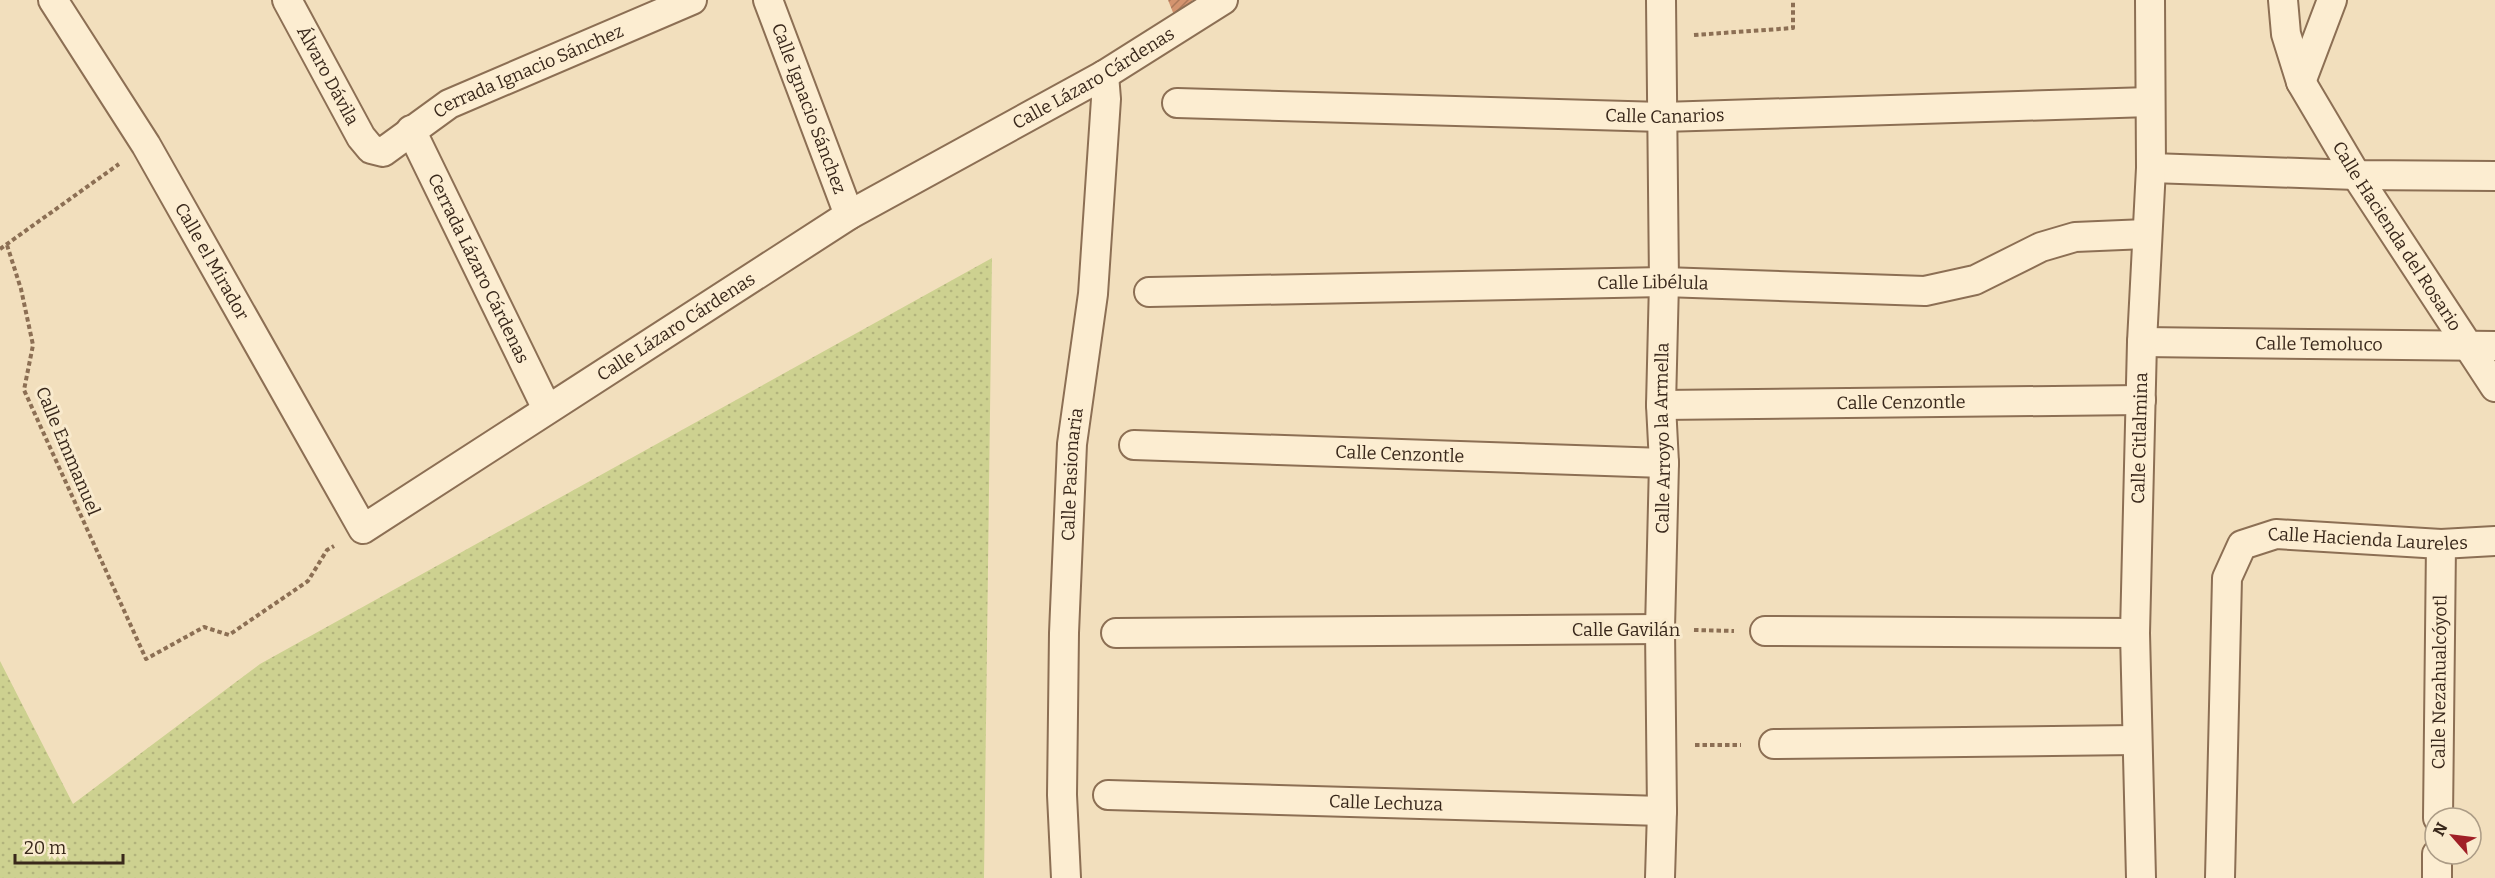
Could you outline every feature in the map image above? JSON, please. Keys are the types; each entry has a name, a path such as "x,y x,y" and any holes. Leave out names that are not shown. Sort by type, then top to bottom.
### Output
{"street":[{"name":"Calle el Mirador","path":"53,0 146,145 363,529"},
{"name":"Álvaro Dávila","path":"287,0 361,137 371,149"},
{"name":"Cerrada Ignacio Sánchez","path":"371,149 383,152 449,104 692,0"},
{"name":"Calle Ignacio Sánchez","path":"768,0 849,215"},
{"name":"Calle Lázaro Cárdenas","path":"363,529 849,215 1104,75 1223,0"},
{"name":"Calle Arroyo la Armella","path":"1660,878 1662,811 1660,629 1664,463 1661,405 1664,282 1661,0"},
{"name":"Calle Citlalmina","path":"2141,878 2135,633 2142,342 2151,168 2150,0"},
{"name":"Calle Hacienda del Rosario","path":"2283,0 2286,33 2301,82 2356,175 2482,346 2495,387"},
{"path":"2301,82 2332,0"},
{"name":"Calle Pasionaria","path":"1066,878 1062,795 1064,633 1072,444 1093,294 1106,99 1104,75"},
{"name":"Calle Canarios","path":"1177,102 1662,117 2150,102"},
{"name":"Cerrada Lázaro Cárdenas","path":"411,130 547,409"},
{"path":"2151,168 2356,175 2495,176"},
{"name":"Calle Libélula","path":"1149,292 1664,282 1925,291 1975,280 2040,247 2075,237 2146,234"},
{"name":"Calle Temoluco","path":"2142,342 2482,346"},
{"name":"Calle Cenzontle","path":"1661,405 2141,400"},
{"name":"Calle Cenzontle","path":"1134,445 1664,463"},
{"name":"Calle Hacienda Laureles","path":"2220,878 2227,578 2242,545 2276,534 2441,544 2495,541"},
{"name":"Calle Nezahualcóyotl","path":"2438,806 2441,544"},
{"name":"Calle Gavilán","path":"1116,633 1660,629"},
{"path":"1765,631 2135,633"},
{"path":"1774,744 2136,740"},
{"name":"Calle Lechuza","path":"1108,795 1662,811"}],"path":[{"path":"1661,37 1793,28 1793,0"},
{"path":"0,249 146,145"},
{"name":"Calle Emmanuel","path":"7,245 21,290 33,345 24,390 146,659 204,627 229,635 308,581 327,550 363,529"},
{"name":"Calle Gavilán","path":"1660,629 1765,631"},
{"path":"1661,745 1774,744"}],"green space":[{"path":"992,258 984,878 0,878 0,661 73,804 260,664"}],"building":[{"path":"1168,0 1192,0 1195,6 1174,15"}]}
